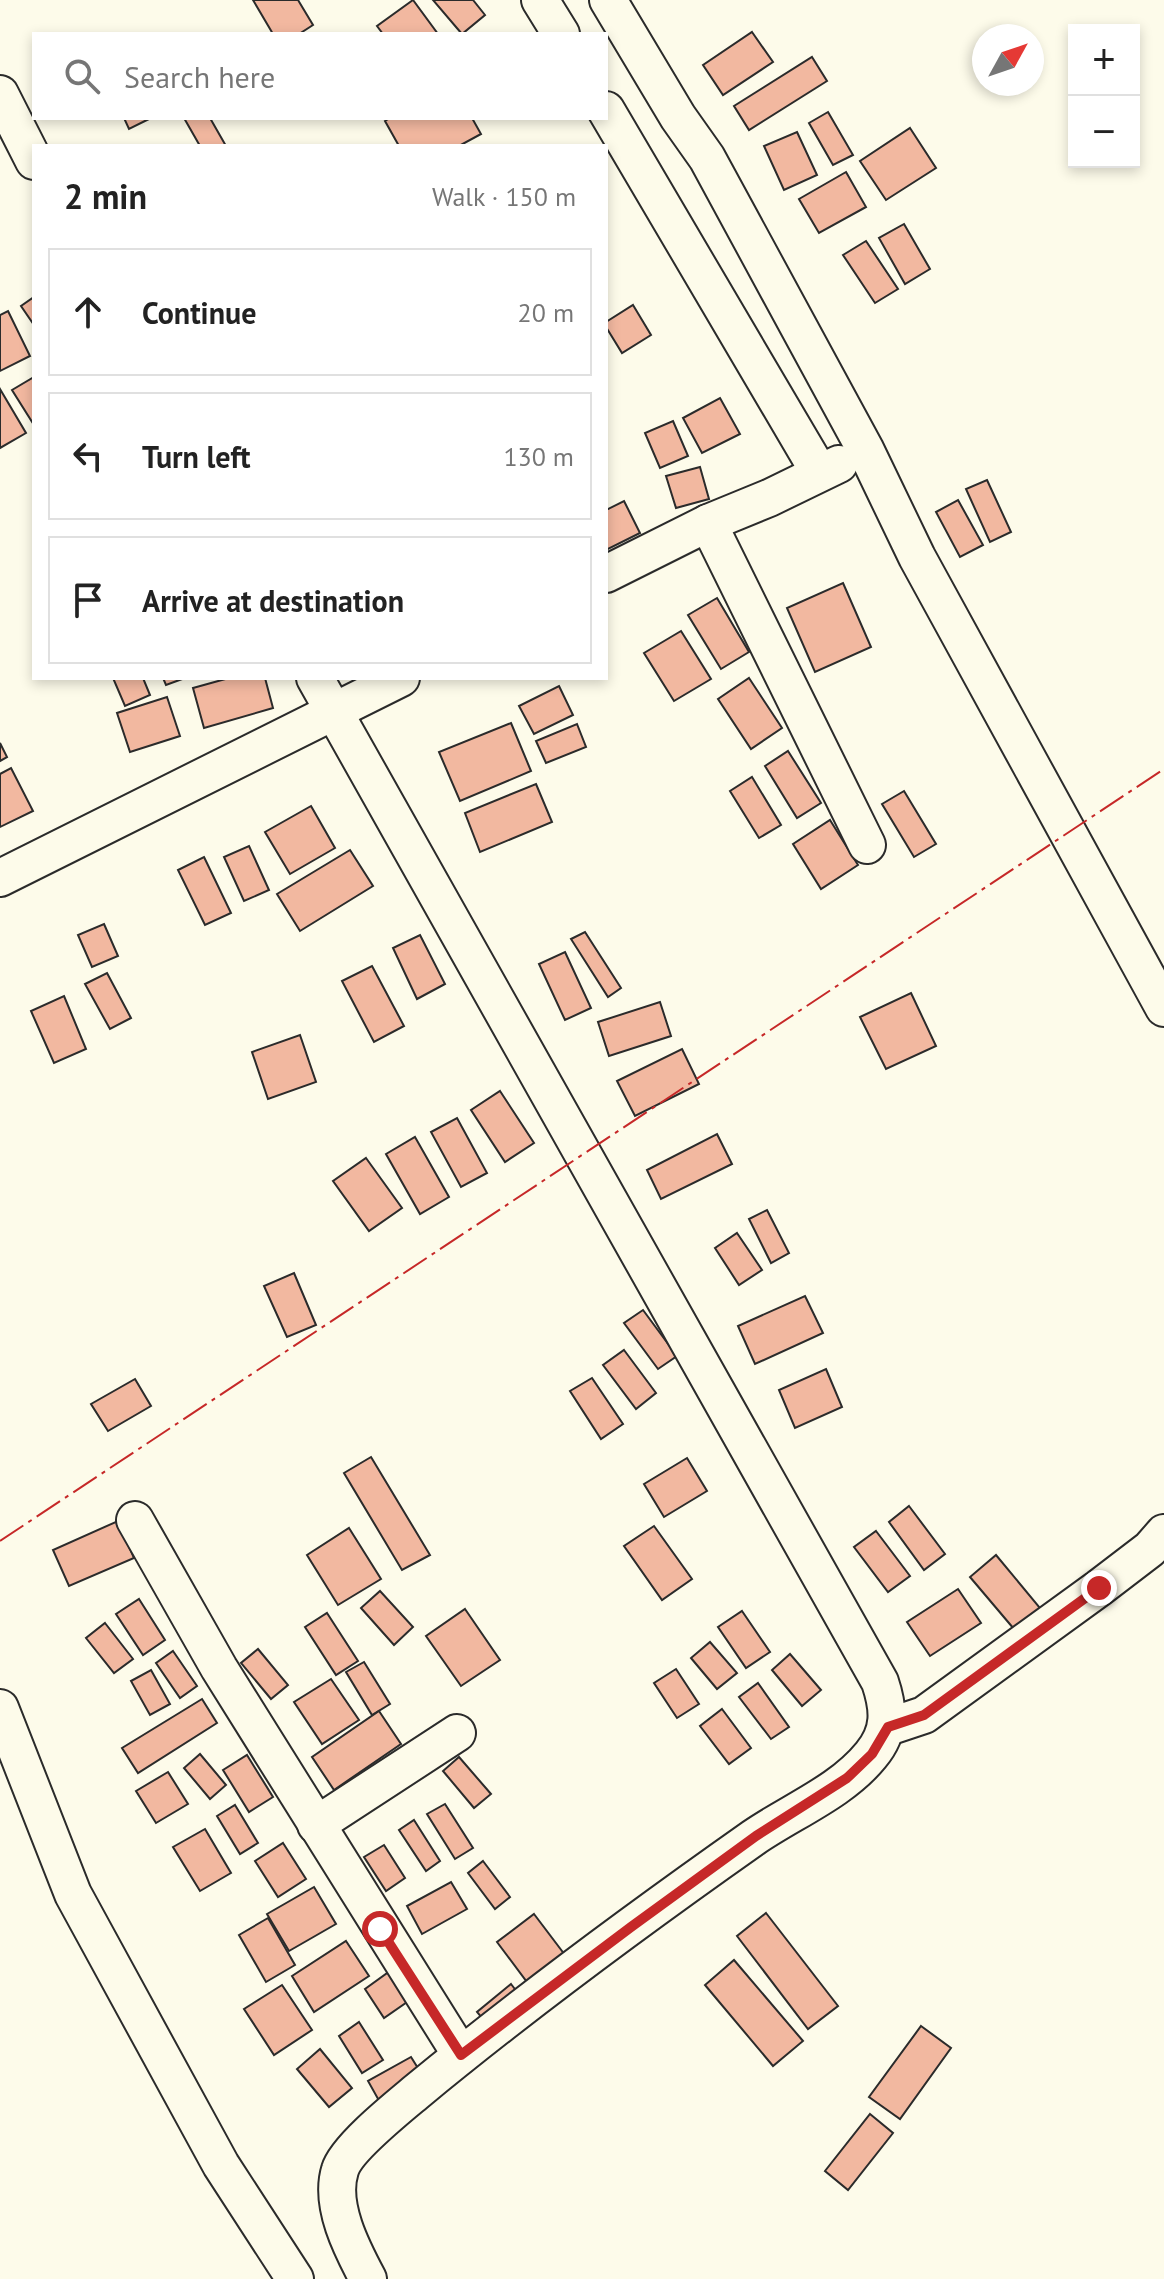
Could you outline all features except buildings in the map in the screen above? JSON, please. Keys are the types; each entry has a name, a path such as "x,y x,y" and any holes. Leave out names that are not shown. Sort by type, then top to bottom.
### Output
{"street":[{"path":"540,0 560,32"},
{"path":"608,0 678,117 707,158 843,461"},
{"path":"0,94 32,157"},
{"path":"608,113 843,461 917,557 1164,1008"},
{"path":"608,573 843,461"},
{"path":"708,523 867,845"},
{"path":"316,680 880,1682 888,1704 888,1727 872,1754 847,1778 756,1836 631,1927 461,2055 373,2128 340,2168 337,2200 355,2254 368,2279"},
{"path":"0,878 397,680"},
{"path":"135,1520 219,1668 461,2055"},
{"path":"888,1727 924,1715 1099,1588 1150,1549 1164,1533"},
{"path":"0,1708 73,1894 221,2165 295,2279"},
{"path":"316,1825 457,1733"}],"power":[{"path":"0,1541 1164,769"}],"route":[{"path":"380,1929 461,2055 756,1836 847,1778 872,1754 888,1727 924,1715 1099,1588"}]}
